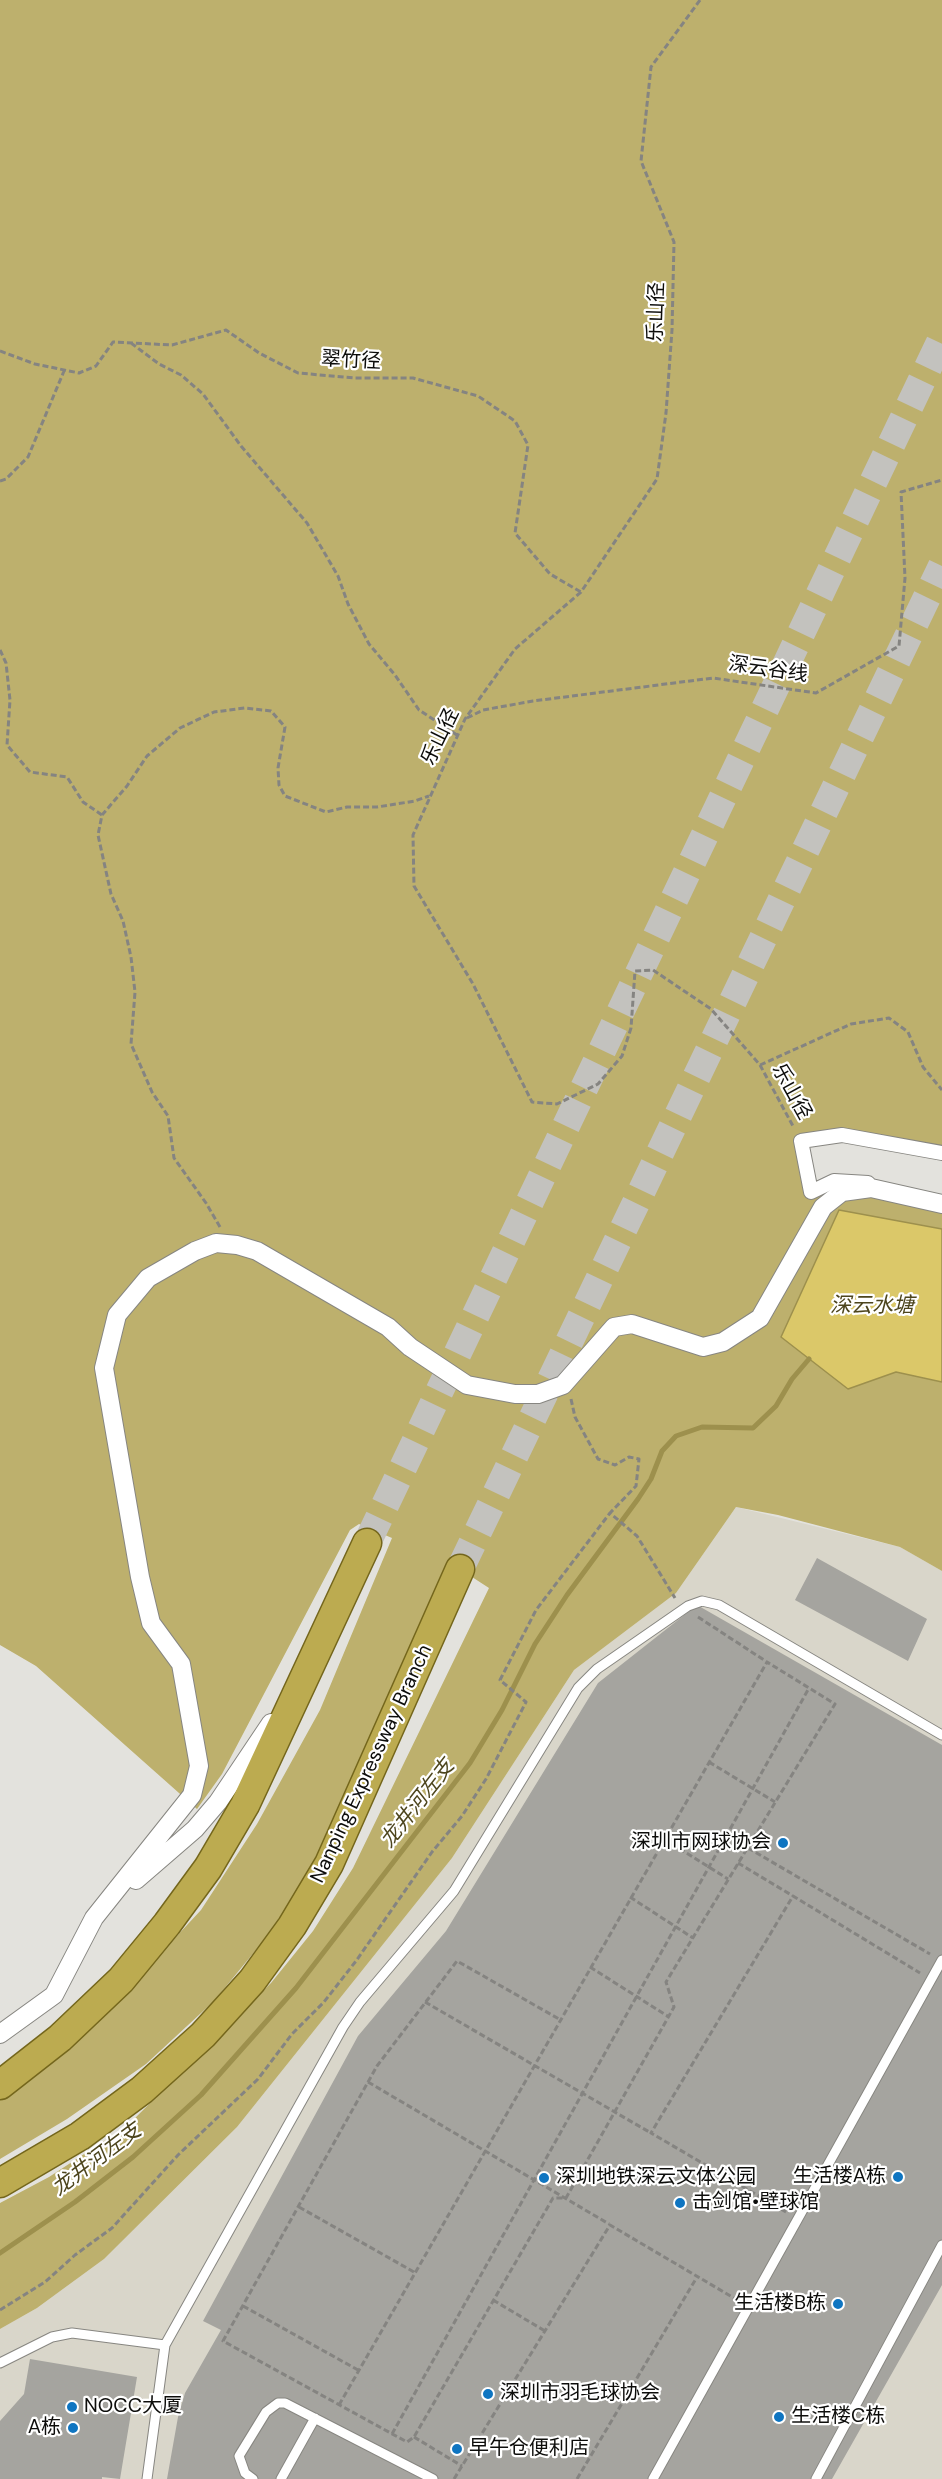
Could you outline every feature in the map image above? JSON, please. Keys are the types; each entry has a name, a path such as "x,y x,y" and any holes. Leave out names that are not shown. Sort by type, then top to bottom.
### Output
{"highway":[{"path":"0,2085 69,2030 121,1980 167,1924 208,1868 245,1805 367,1543"},
{"name":"Nanping Expressway Branch","path":"0,2183 80,2136 142,2090 203,2035 252,1981 292,1926 329,1864 460,1569"}],"street":[{"path":"942,1153 842,1135 801,1141 811,1192 834,1181 871,1183 942,1203"},
{"path":"0,2042 7,2029 54,1995 94,1918 192,1795 199,1766 181,1664 151,1623 140,1576 104,1368 117,1315 148,1278 195,1251 216,1243 237,1245 257,1251 388,1327 410,1347 467,1385 515,1394 538,1394 562,1385 614,1327 632,1324 703,1347 723,1342 760,1318 823,1208 842,1192 872,1188 942,1203"},
{"path":"94,1918 195,1829 218,1802 311,1661"}],"lane":[{"path":"147,2479 165,2345 343,2027 360,2002 454,1891 578,1688 597,1669 688,1606 702,1601 719,1605 942,1735"},
{"path":"653,2479 942,1960"},
{"path":"816,2479 942,2246"},
{"path":"0,2363 52,2337 72,2333 165,2345"},
{"path":"253,2479 245,2473 238,2456 266,2412 278,2403 285,2403 433,2479"},
{"path":"280,2479 315,2418"}],"path":[{"name":"乐山径","path":"700,0 651,67 641,161 674,242 666,413 657,479 582,592 515,649 465,719 413,835 414,886 472,984 532,1102 556,1104 598,1084 622,1056 631,1028 635,971 653,970 711,1009 760,1065 801,1141"},
{"name":"翠竹径","path":"0,351 35,364 79,373 96,366 113,342 172,345 226,330 259,353 298,373 355,378 413,378 478,396 515,421 528,445 515,533 550,574 582,592"},
{"path":"131,343 159,364 181,375 203,394 241,447 307,523 338,576 348,604 369,644 395,675 419,710 457,735"},
{"path":"0,481 6,479 28,457 64,371"},
{"name":"深云谷线","path":"465,719 483,710 533,701 712,678 816,693 899,646 905,578 902,492 942,480"},
{"path":"0,650 6,663 10,700 7,745 30,772 67,777 83,802 102,815"},
{"path":"216,1243 220,1228 206,1203 174,1158 168,1116 153,1092 131,1044 135,992 131,957 123,921 111,894 98,836 102,815 127,786 147,756 180,728 213,712 245,708 272,711 285,727 278,768 279,785 285,796 326,812 347,807 377,807 405,803 430,795"},
{"path":"760,1065 851,1024 889,1018 908,1032 923,1067 942,1090"},
{"path":"0,2310 45,2282 75,2255 112,2228 178,2155 258,2079 292,2034 330,1994 432,1851 462,1816 486,1779 526,1702 500,1680 536,1610 610,1513 636,1486 639,1459 629,1457 615,1465 598,1459 575,1417 570,1397 562,1385"},
{"path":"610,1513 637,1536 678,1604"},
{"path":"566,2198 674,2007 666,1982 835,1704 695,1615"},
{"path":"339,2404 767,1662"},
{"path":"392,2434 809,1688"},
{"path":"709,1762 775,1802"},
{"path":"664,1839 729,1879"},
{"path":"748,1848 942,1960"},
{"path":"738,1863 931,1979"},
{"path":"651,2133 793,1896"},
{"path":"630,1897 693,1938"},
{"path":"559,2019 457,1961 368,2082 223,2341 406,2442 414,2437 553,2198 566,2198"},
{"path":"590,1967 669,2017"},
{"path":"425,2002 798,2219"},
{"path":"368,2082 749,2307"},
{"path":"299,2207 414,2272"},
{"path":"454,2479 610,2224"},
{"path":"577,2479 697,2276"},
{"path":"493,2300 545,2331"},
{"path":"243,2306 358,2370"},
{"path":"414,2437 462,2466"}],"shaded area":[{"path":"0,0 942,0 942,1153 842,1135 801,1141 811,1192 834,1181 942,1201 942,1229 839,1211 848,1389 896,1372 942,1382 942,1571 900,1547 778,1515 736,1507 676,1593 574,1670 452,1858 237,2127 104,2259 37,2308 0,2329 0,2203 49,2177 127,2126 271,1983 313,1931 353,1868 489,1588 455,1566 334,1829 283,1917 214,2001 146,2064 67,2119 0,2159 0,2095 122,1995 201,1910 257,1824 320,1710 392,1538 359,1524 350,1530 222,1774 197,1809 36,1666 0,1645"},
{"name":"深圳地铁深云文体公园","path":"736,1507 900,1547 942,1571 942,2479 0,2479 0,2329 37,2308 104,2259 237,2127 452,1858 574,1670 676,1593"}],"water":[{"name":"深云水塘","path":"839,1210 942,1229 942,1382 896,1372 848,1389 781,1337"}],"building":[{"path":"817,1558 927,1619 908,1661 795,1600"},
{"name":"深圳地铁深云文体公园","path":"697,1605 942,1745 942,2285 832,2479 167,2479 178,2417 185,2393 221,2330 203,2321 358,2036 446,1931 598,1683"},
{"name":"A栋","path":"30,2359 137,2377 120,2479 102,2477 102,2479 0,2479 0,2421 24,2394"}],"waterway":[{"name":"龙井河左支","path":"0,2253 75,2202 133,2157 201,2095 296,1988 470,1763 502,1710 535,1644 567,1595 638,1499 651,1479 662,1451 676,1436 702,1427 753,1428 776,1406 792,1379 809,1359"}],"tunnel":[{"path":"367,1543 942,338"},
{"path":"460,1569 942,566"}],"place":[{"name":"深圳市网球协会","path":"783,1843"},
{"name":"生活楼A栋","path":"898,2177"},
{"name":"深圳地铁深云文体公园","path":"544,2178"},
{"name":"击剑馆•壁球馆","path":"680,2203"},
{"name":"生活楼B栋","path":"838,2304"},
{"name":"深圳市羽毛球协会","path":"488,2394"},
{"name":"NOCC大厦","path":"72,2407"},
{"name":"生活楼C栋","path":"779,2417"},
{"name":"A栋","path":"73,2428"},
{"name":"早午仓便利店","path":"457,2449"}]}
